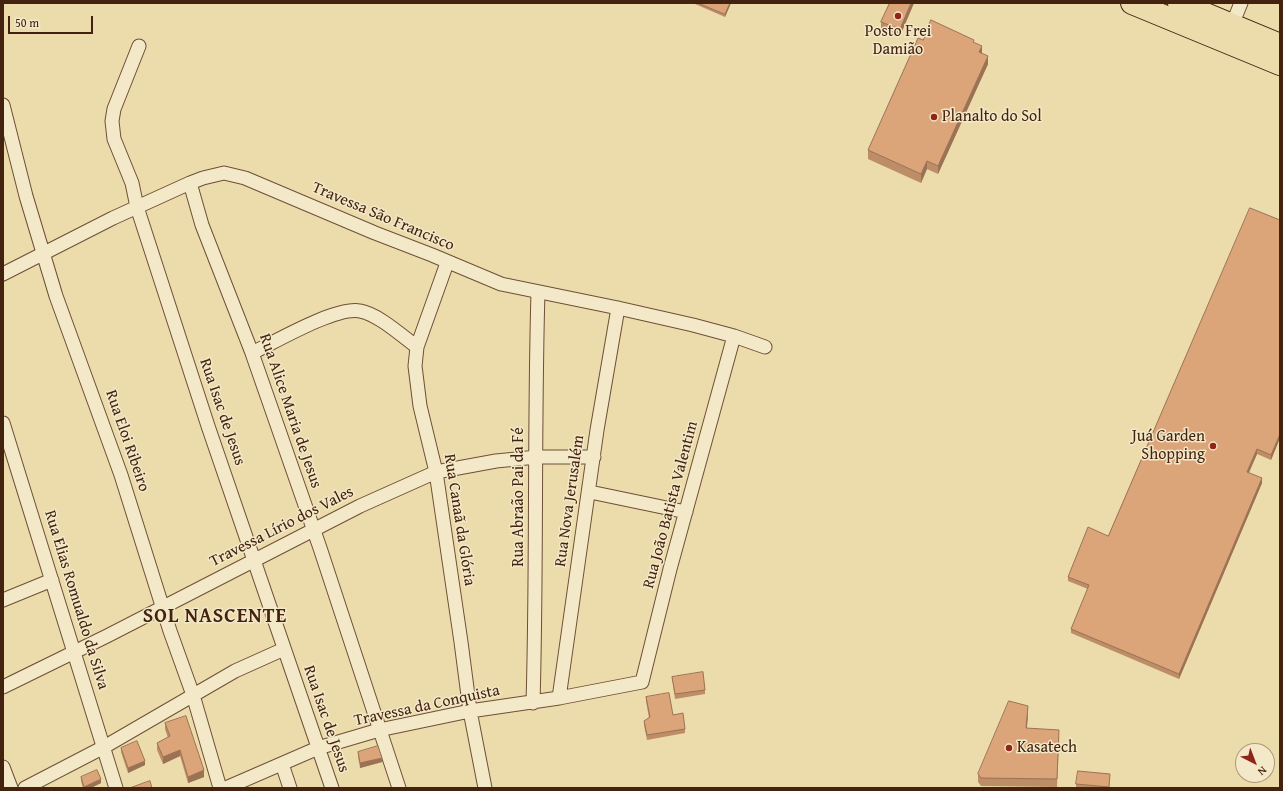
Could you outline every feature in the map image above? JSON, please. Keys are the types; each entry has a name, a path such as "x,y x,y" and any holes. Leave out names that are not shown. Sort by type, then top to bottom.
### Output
{"highway":[{"path":"1132,3 1280,64"},
{"path":"1179,3 1280,45"}],"street":[{"path":"1232,25 1241,3"},
{"name":"Rua Isac de Jesus","path":"139,46 114,109 112,121 114,139 132,183 137,207 202,407 332,788"},
{"name":"Rua Eloi Ribeiro","path":"3,105 26,196 56,296 121,475 193,695 220,788"},
{"name":"Travessa São Francisco","path":"3,274 113,218 190,182 224,173 245,178 501,284 618,308 734,336 765,347"},
{"name":"Rua Alice Maria de Jesus","path":"190,182 202,224 252,353 364,679 379,730 399,788"},
{"name":"Rua Canaã da Glória","path":"447,262 417,347 415,366 418,390 436,472 470,711 485,788"},
{"name":"Rua Abraão Pai da Fé","path":"533,703 537,456 535,393 538,292"},
{"name":"Rua Nova Jerusalém","path":"559,698 594,457 618,308"},
{"path":"252,353 303,328 347,311 360,311 374,316 417,347"},
{"name":"Rua João Batista Valentim","path":"642,682 734,336"},
{"name":"Rua Elias Romualdo da Silva","path":"3,423 116,788"},
{"name":"Travessa Lírio dos Vales","path":"3,687 255,561 313,530 404,485 436,472 496,461 537,456 594,457"},
{"path":"590,492 686,512"},
{"path":"3,600 52,580"},
{"path":"25,788 104,747 235,671 284,649"},
{"name":"Travessa da Conquista","path":"226,788 318,748 379,730 470,711 533,703 642,682"},
{"path":"282,764 290,788"},
{"path":"3,767 10,788"}],"building":[{"path":"698,3 730,3 725,14"},
{"name":"Posto Frei Damião","path":"890,3 911,3 900,29 881,22"},
{"path":"931,20 974,40 973,42 982,46 979,52 988,56 938,166 927,161 921,174 868,150 918,38 923,40"},
{"name":"Juá Garden Shopping","path":"1250,208 1280,220 1280,434 1271,455 1257,449 1247,472 1262,478 1179,674 1071,629 1089,585 1068,577 1088,527 1108,536"},
{"path":"703,672 705,690 675,694 672,677"},
{"path":"669,693 673,715 683,713 685,729 647,735 644,721 650,717 646,697"},
{"path":"1009,701 1028,706 1026,728 1059,730 1057,779 981,778 978,774"},
{"path":"186,716 204,770 188,777 180,750 163,757 157,743 170,736 165,723"},
{"path":"137,741 145,761 128,768 121,748"},
{"path":"378,746 382,758 360,763 358,752"},
{"path":"97,770 101,779 84,787 81,777"},
{"path":"1078,771 1110,774 1109,787 1076,784"},
{"path":"150,781 152,788 130,788"}],"place":[{"name":"Posto Frei Damião","path":"898,16"},
{"name":"Planalto do Sol","path":"934,117"},
{"name":"Juá Garden Shopping","path":"1213,446"},
{"name":"Kasatech","path":"1009,748"}],"district":[{"name":"SOL NASCENTE","path":"215,617"}]}
